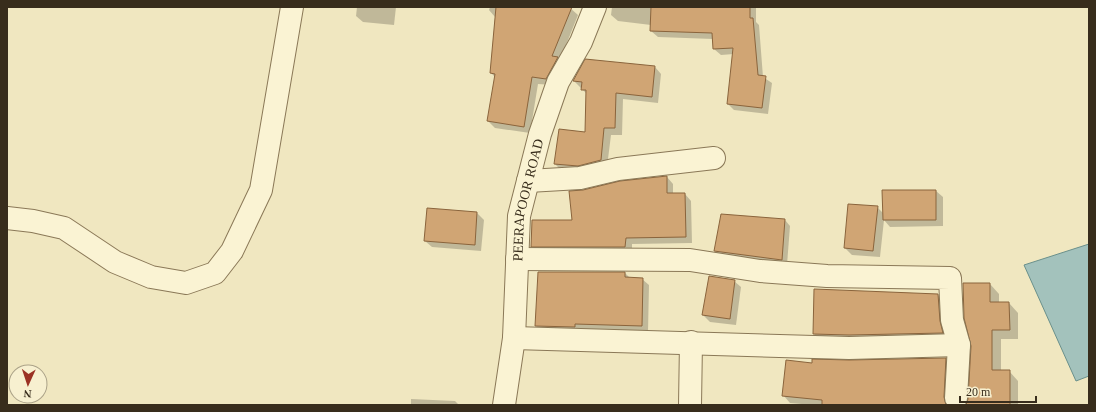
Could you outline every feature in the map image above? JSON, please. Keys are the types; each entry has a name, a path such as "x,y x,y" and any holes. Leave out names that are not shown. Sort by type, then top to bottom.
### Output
{"street":[{"path":"7,218 33,221 64,228 115,262 151,277 186,283 215,273 232,251 261,190 292,7"},
{"name":"PEERAPOOR ROAD","path":"504,405 514,338 519,216 540,134 558,82 581,42 595,7"},
{"path":"528,181 580,178 618,169 714,158"},
{"path":"517,259 690,260 760,271 827,276 950,278 952,320 959,344 956,398"},
{"path":"514,338 691,342 848,348 959,344"},
{"path":"690,405 691,342"}],"water":[{"path":"1089,244 1089,376 1076,381 1024,265"}],"building":[{"path":"496,7 572,7 552,56 558,57 546,79 532,77 524,127 487,121 495,74 490,73"},
{"path":"651,7 750,7 750,18 753,18 758,75 766,76 762,108 727,104 733,48 713,49 712,33 650,31"},
{"path":"585,59 655,66 652,97 616,93 615,128 604,128 601,160 578,166 554,164 559,129 585,132 586,90 581,90 582,82 573,81"},
{"path":"667,176 667,193 685,193 686,237 626,238 625,247 531,247 532,220 572,220 569,191 583,190 620,181"},
{"path":"882,190 936,190 936,220 883,220"},
{"path":"848,204 878,206 873,251 844,248"},
{"path":"427,208 477,212 475,245 424,241"},
{"path":"721,214 785,219 782,260 714,251"},
{"path":"538,272 625,272 625,277 643,278 642,326 575,324 575,327 535,326"},
{"path":"709,276 735,280 730,319 702,315"},
{"path":"963,283 990,283 990,302 1009,302 1010,330 992,330 992,370 1010,370 1010,405 966,405 968,399 971,346 964,318"},
{"path":"814,289 938,294 940,321 943,333 849,335 813,334"},
{"path":"946,358 944,397 946,405 822,405 822,400 782,396 786,360 812,363 812,359 849,360"}]}
